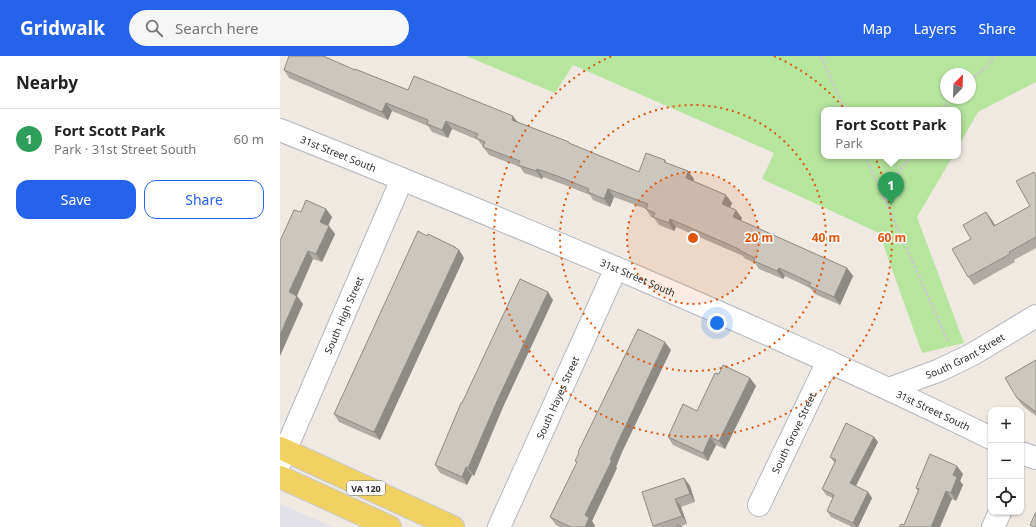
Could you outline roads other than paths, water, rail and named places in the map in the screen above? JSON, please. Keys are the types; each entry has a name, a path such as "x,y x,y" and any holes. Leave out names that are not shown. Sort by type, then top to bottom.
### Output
{"main road":[{"name":"VA 120","path":"282,454 453,527"},
{"name":"VA 120","path":"280,477 390,527"}],"street":[{"name":"31st Street South","path":"280,130 616,268 828,361 988,437"},
{"name":"South High Street","path":"282,454 402,179"},
{"name":"South Hayes Street","path":"499,527 616,268"},
{"name":"South Grant Street","path":"889,389 957,362 1036,316"},
{"name":"South Grove Street","path":"759,505 828,361"},
{"path":"993,527 999,515"}],"place":[{"name":"Fort Scott Park","path":"891,205"}]}
